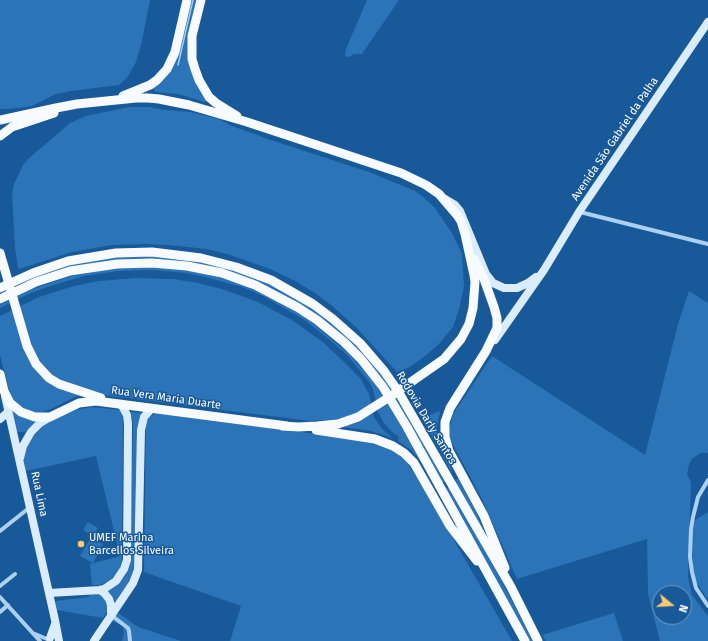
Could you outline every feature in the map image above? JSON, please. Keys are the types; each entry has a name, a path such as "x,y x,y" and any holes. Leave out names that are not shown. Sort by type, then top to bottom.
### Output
{"main road":[{"path":"110,100 150,85 167,70 175,52 187,0"},
{"path":"201,0 192,36 192,59 199,80 209,97 247,122"},
{"path":"0,120 77,104 110,100 148,98 159,99 189,105 247,122 401,173 426,185 440,196 460,221 465,234 475,282 473,308 469,324 461,339 444,359 364,413 351,420 328,425 308,427 282,426"},
{"path":"0,136 12,127 77,104"},
{"path":"468,249 484,279 497,318 497,331 453,404 446,418 444,428 446,442 484,516 504,564 511,587"},
{"name":"Rodovia Darly Santos","path":"0,288 33,272 74,260 116,253 152,252 189,256 225,263 259,275 298,294 323,311 351,335 368,352 391,381 511,587 538,641"},
{"path":"0,253 29,352 44,374 70,389 121,404"},
{"name":"Rodovia Darly Santos","path":"0,299 36,282 70,271 105,265 140,262 176,264 211,270 255,285 287,300 317,320 344,342 383,387 408,427 525,641"},
{"name":"Rua Lima","path":"0,374 2,391"},
{"name":"Rua Vera Maria Duarte","path":"2,391 10,403 21,412 35,418 50,417 83,402 96,401 282,426"},
{"path":"282,426 375,439 398,449 414,463 454,532 489,576"}],"street":[{"name":"Avenida São Gabriel da Palha","path":"486,351 544,270 579,212 708,22"},
{"name":"Avenida São Gabriel da Palha","path":"440,196 455,205 460,211 486,274 494,283 504,288 516,288 535,278 544,270"},
{"path":"579,212 708,244"},
{"name":"Rua Lima","path":"2,391 20,461 55,620 58,641"},
{"path":"49,593 100,590 108,587 119,578 124,569 126,560 128,424 127,415 121,404"},
{"path":"94,641 133,583 138,570 141,430 144,417 152,408"},
{"path":"0,419 8,412"},
{"name":"Rua Vera Maria Duarte","path":"20,461 23,446 31,432 40,423 50,417"},
{"path":"12,428 15,432 21,435 31,432"},
{"path":"708,480 698,496 691,529 690,557 695,585 708,606"},
{"path":"0,531 30,508"},
{"path":"0,586 14,574"},
{"path":"100,590 109,599 112,608 111,615"},
{"path":"0,597 34,634 46,640 55,638 58,641"},
{"path":"0,612 8,605"},
{"path":"111,615 128,628 130,641"},
{"name":"Rua Lima","path":"46,640 53,633 55,620"},
{"path":"34,634 46,640"}],"shaded area":[{"path":"0,0 150,0 142,41 136,62 127,78 119,85 56,94 32,106 0,109"},
{"path":"190,0 198,0 189,44 207,101 205,102 178,94 155,92 153,88 163,79"},
{"path":"367,0 399,0 362,54 354,54 349,57 345,56 346,49"},
{"path":"129,107 149,107 190,112 219,119 232,126 369,172 415,191 435,208 452,233 462,254 464,287 453,327 439,344 425,356 410,367 397,372 356,327 315,293 297,282 270,269 227,254 207,249 168,245 112,245 72,252 19,269 15,248 12,195 14,184 23,165 70,123 86,116"},
{"path":"140,255 200,260 258,278 301,300 349,337 389,383 446,481 442,483 385,385 289,298 164,260 22,283 45,271 80,261"},
{"path":"152,267 187,270 243,285 285,305 314,324 349,354 372,380 385,399 423,464 411,450 398,441 399,437 383,422 378,412 373,389 370,383 348,356 303,319 263,296 242,287 186,273 152,270 118,271 84,276 50,286 28,294 0,308 0,305 27,291 71,276 117,268"},
{"path":"136,278 173,279 222,289 258,302 292,320 324,343 361,379 369,394 374,417 382,429 393,438 371,431 335,426 325,420 310,421 103,395 90,394 75,397 49,410 38,413 30,413 14,402 10,394 0,355 0,316 39,297 74,286 99,281"},
{"path":"689,291 708,303 708,453 701,453 692,459 689,464 687,474 691,483 688,577 690,585 652,585 652,610 648,594 647,539 517,579 481,497 449,438 449,431 453,414 492,356 645,455 678,324"},
{"path":"74,407 76,410 91,407 120,410 123,417 122,560 120,569 115,576 109,581 99,585 92,585 90,564 120,556 96,456 26,471 24,461 24,451 35,430"},
{"path":"12,409 38,421 26,431 18,432 16,431"},
{"path":"440,411 437,427 438,438 442,452 451,467 452,473 422,418"},
{"path":"131,412 143,413 134,570 131,579 115,602 106,591 123,579 130,563 133,425"},
{"path":"156,413 369,441 397,453 405,460 424,488 512,641 230,641 241,606 144,572 146,424 149,417"},
{"path":"458,478 475,509 488,541 455,482"},
{"path":"450,487 534,641 529,641 445,489"},
{"path":"708,512 708,600 695,580 693,568 692,531 695,520"},
{"path":"88,522 98,528 93,536 83,530"},
{"path":"91,537 103,544 93,563 80,556"},
{"path":"89,593 99,594 106,600 108,610 103,618 57,610 55,601 89,597"},
{"path":"692,595 708,616 708,641 660,641 656,625 692,625"},
{"path":"117,612 141,628 181,641 122,641 124,633 123,626 111,621"},
{"path":"614,613 623,641 546,641 542,635"}],"waterway":[{"path":"178,65 193,0"}],"place":[{"name":"UMEF Marina Barcellos Silveira","path":"81,544"}]}
